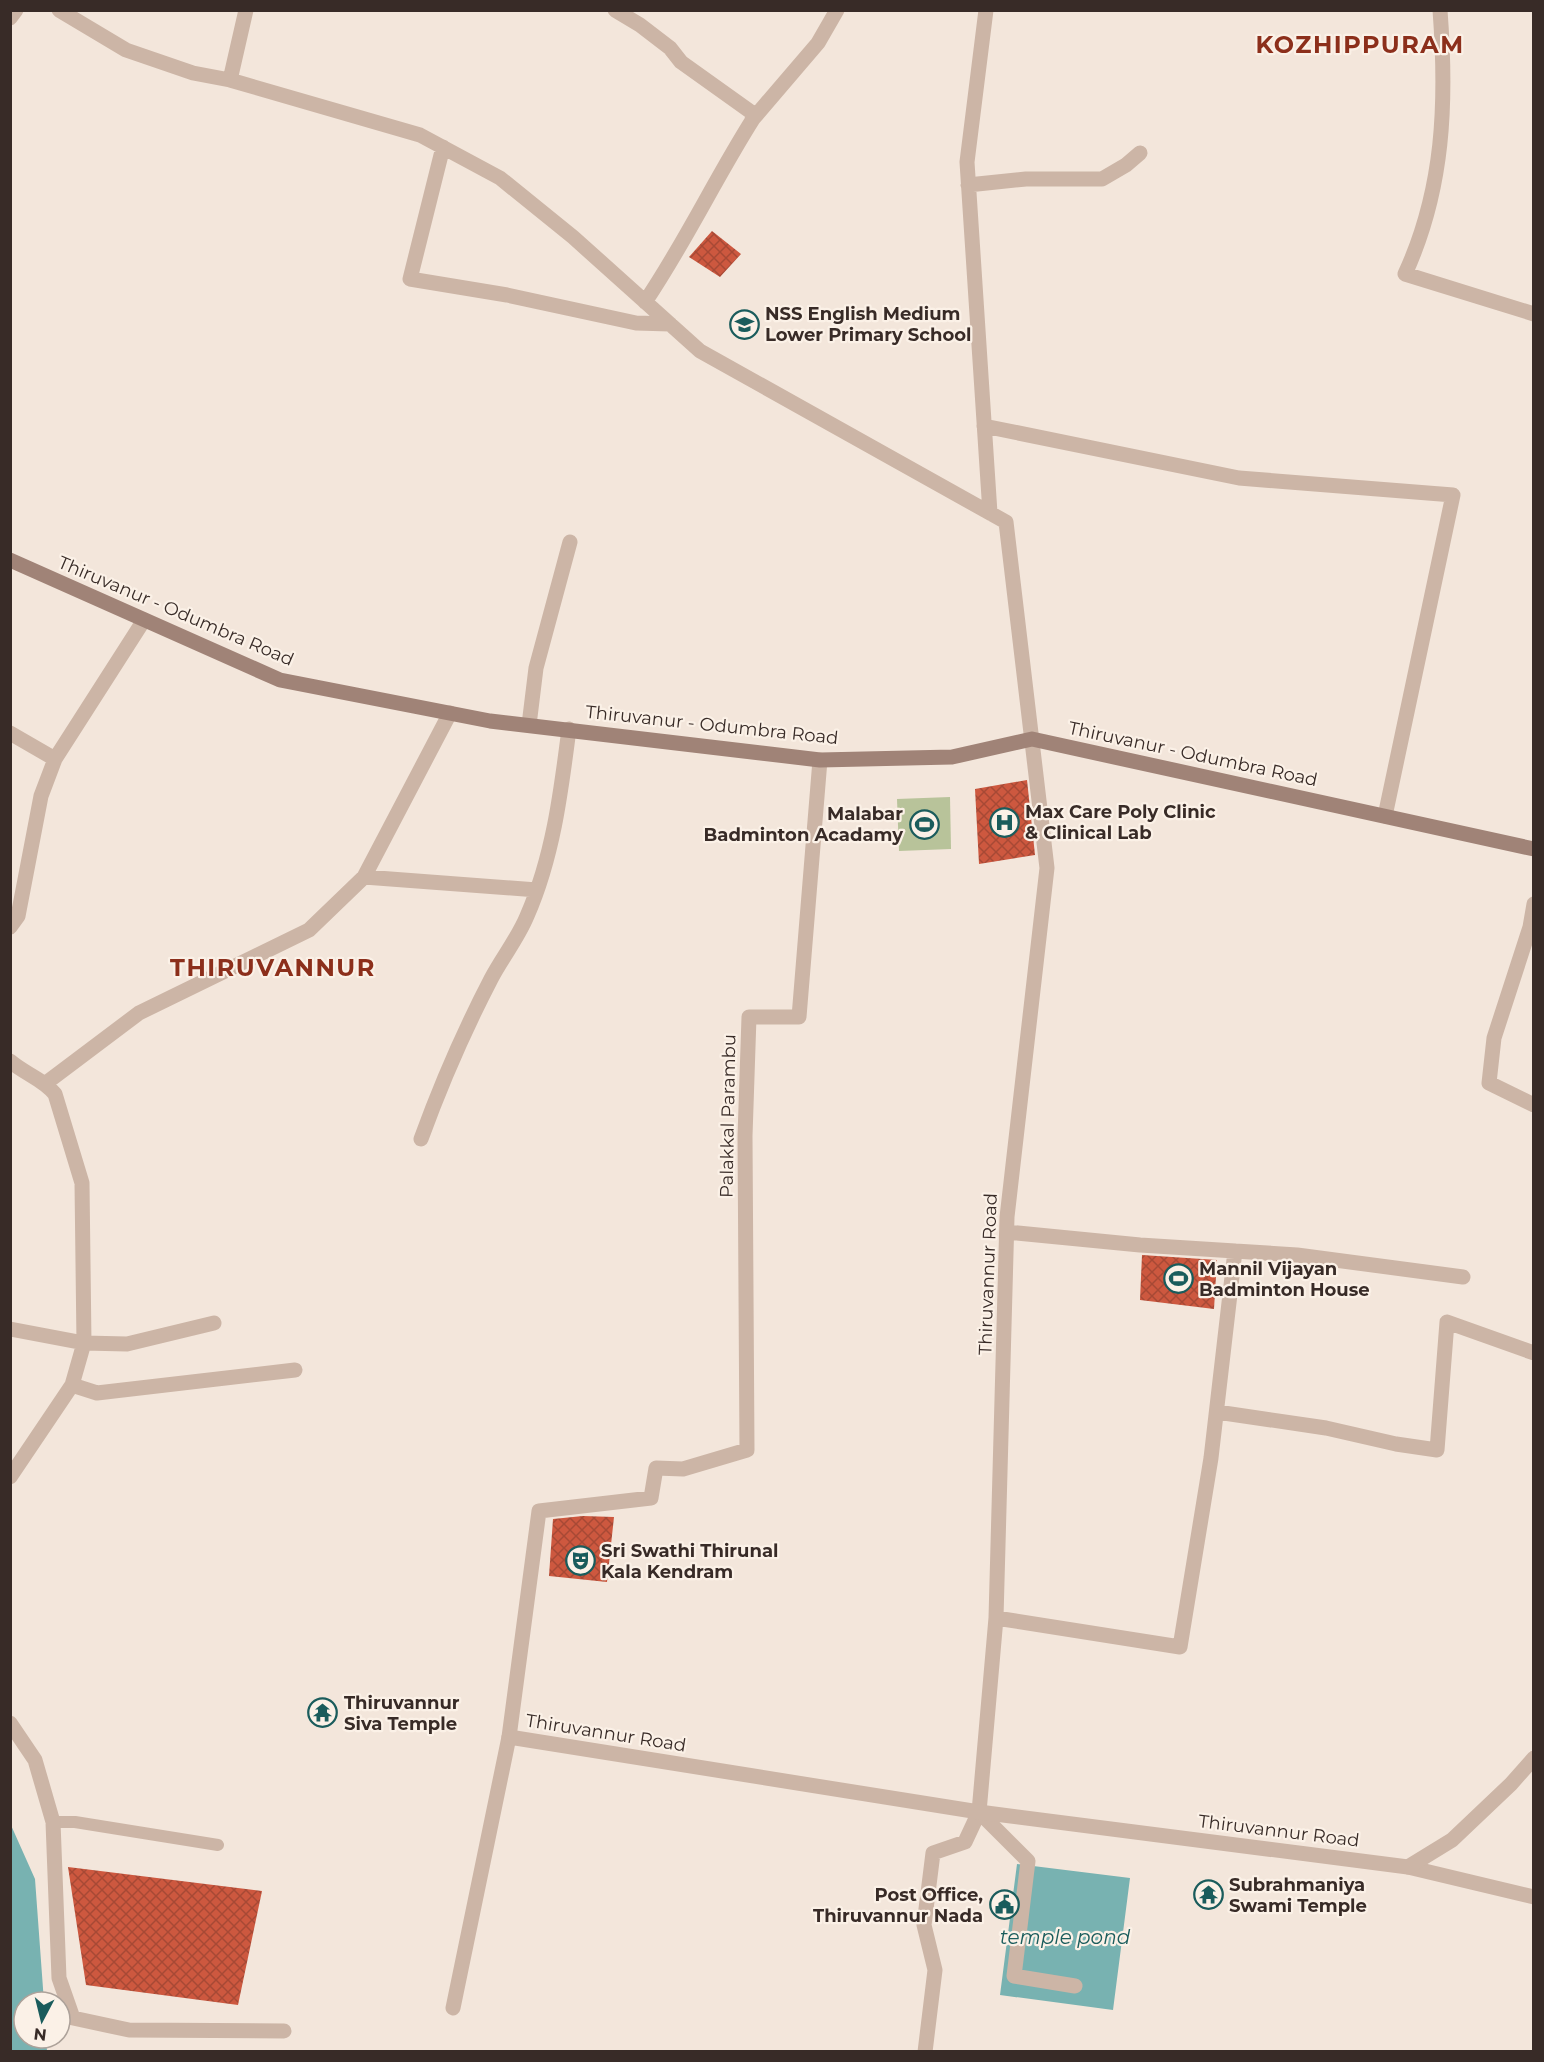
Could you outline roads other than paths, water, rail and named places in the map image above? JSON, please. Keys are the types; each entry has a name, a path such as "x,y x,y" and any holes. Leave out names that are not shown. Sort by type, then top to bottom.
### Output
{"main road":[{"name":"Thiruvanur - Odumbra Road","path":"10,560 280,680 450,713 529,725 820,760 952,757 1032,739 1533,849"}],"street":[{"path":"10,18 16,10"},
{"path":"59,10 126,50 193,73 230,80 420,135 443,147 500,178 573,237 700,351 990,513"},
{"path":"230,80 246,10"},
{"path":"615,10 642,18 681,62 751,112 753,119"},
{"path":"645,302 676,257 704,201 753,119 818,43 837,10"},
{"path":"986,10 967,162 990,513"},
{"path":"1440,10 1443,46 1441,136 1427,219 1405,274 1533,314"},
{"path":"443,147 410,279 507,295 636,323 670,324"},
{"path":"968,184 1026,179 1102,179 1126,165 1140,153"},
{"path":"984,426 1239,478 1453,495 1385,816"},
{"name":"Thiruvannur Road","path":"979,1812 996,1618 1007,1211 1047,868 1006,522 990,513"},
{"path":"529,725 536,668 570,542"},
{"path":"10,927 18,916 41,796 56,759 144,620"},
{"path":"46,1083 139,1013 309,930 364,877 450,713"},
{"path":"421,1139 445,1072 468,1022 501,960 527,918 559,808 569,729"},
{"path":"10,733 56,759"},
{"name":"Palakkal Parambu","path":"747,1450 745,1136 749,1017 799,1017 820,760"},
{"path":"364,877 537,890"},
{"path":"1533,904 1530,927 1494,1038 1489,1083 1533,1105"},
{"path":"10,1061 22,1072 46,1083 55,1094 82,1184 84,1343 72,1385 10,1478"},
{"path":"1007,1232 1140,1245 1297,1255 1463,1277"},
{"path":"996,1618 1180,1647 1217,1412 1235,1251"},
{"path":"1217,1412 1326,1428 1437,1450 1447,1322 1533,1353"},
{"path":"10,1329 84,1343 126,1344 214,1323"},
{"path":"72,1385 97,1393 295,1370"},
{"name":"Thiruvannur Road","path":"747,1450 683,1470 656,1468 651,1498 539,1510 509,1737 979,1812 1408,1867 1533,1898"},
{"path":"10,1723 34,1760 53,1822 59,1978 73,2018 129,2030 284,2031"},
{"path":"453,2007 509,1737"},
{"path":"1408,1867 1452,1840 1511,1784 1533,1758"},
{"path":"925,2052 934,1970 924,1925 933,1853 964,1842 979,1812 1028,1861 1014,1976 1075,1986"}],"lane":[{"path":"53,1822 75,1822 218,1845"}],"water":[{"path":"10,1823 35,1879 43,1990 12,1990 12,2050 47,2051 11,2051"},
{"name":"temple pond","path":"1017,1864 1130,1878 1113,2010 1000,1995"}],"place":[{"name":"NSS English Medium Lower Primary School","path":"744,324"},
{"name":"Max Care Poly Clinic & Clinical Lab","path":"1004,822"},
{"name":"Malabar Badminton Acadamy","path":"924,824"},
{"name":"Mannil Vijayan Badminton House","path":"1178,1279"},
{"name":"Sri Swathi Thirunal Kala Kendram","path":"580,1561"},
{"name":"Thiruvannur Siva Temple","path":"323,1713"},
{"name":"Subrahmaniya Swami Temple","path":"1208,1895"},
{"name":"Post Office, Thiruvannur Nada","path":"1004,1905"}],"district":[{"name":"KOZHIPPURAM","path":"1360,44"},
{"name":"THIRUVANNUR","path":"273,967"}]}
